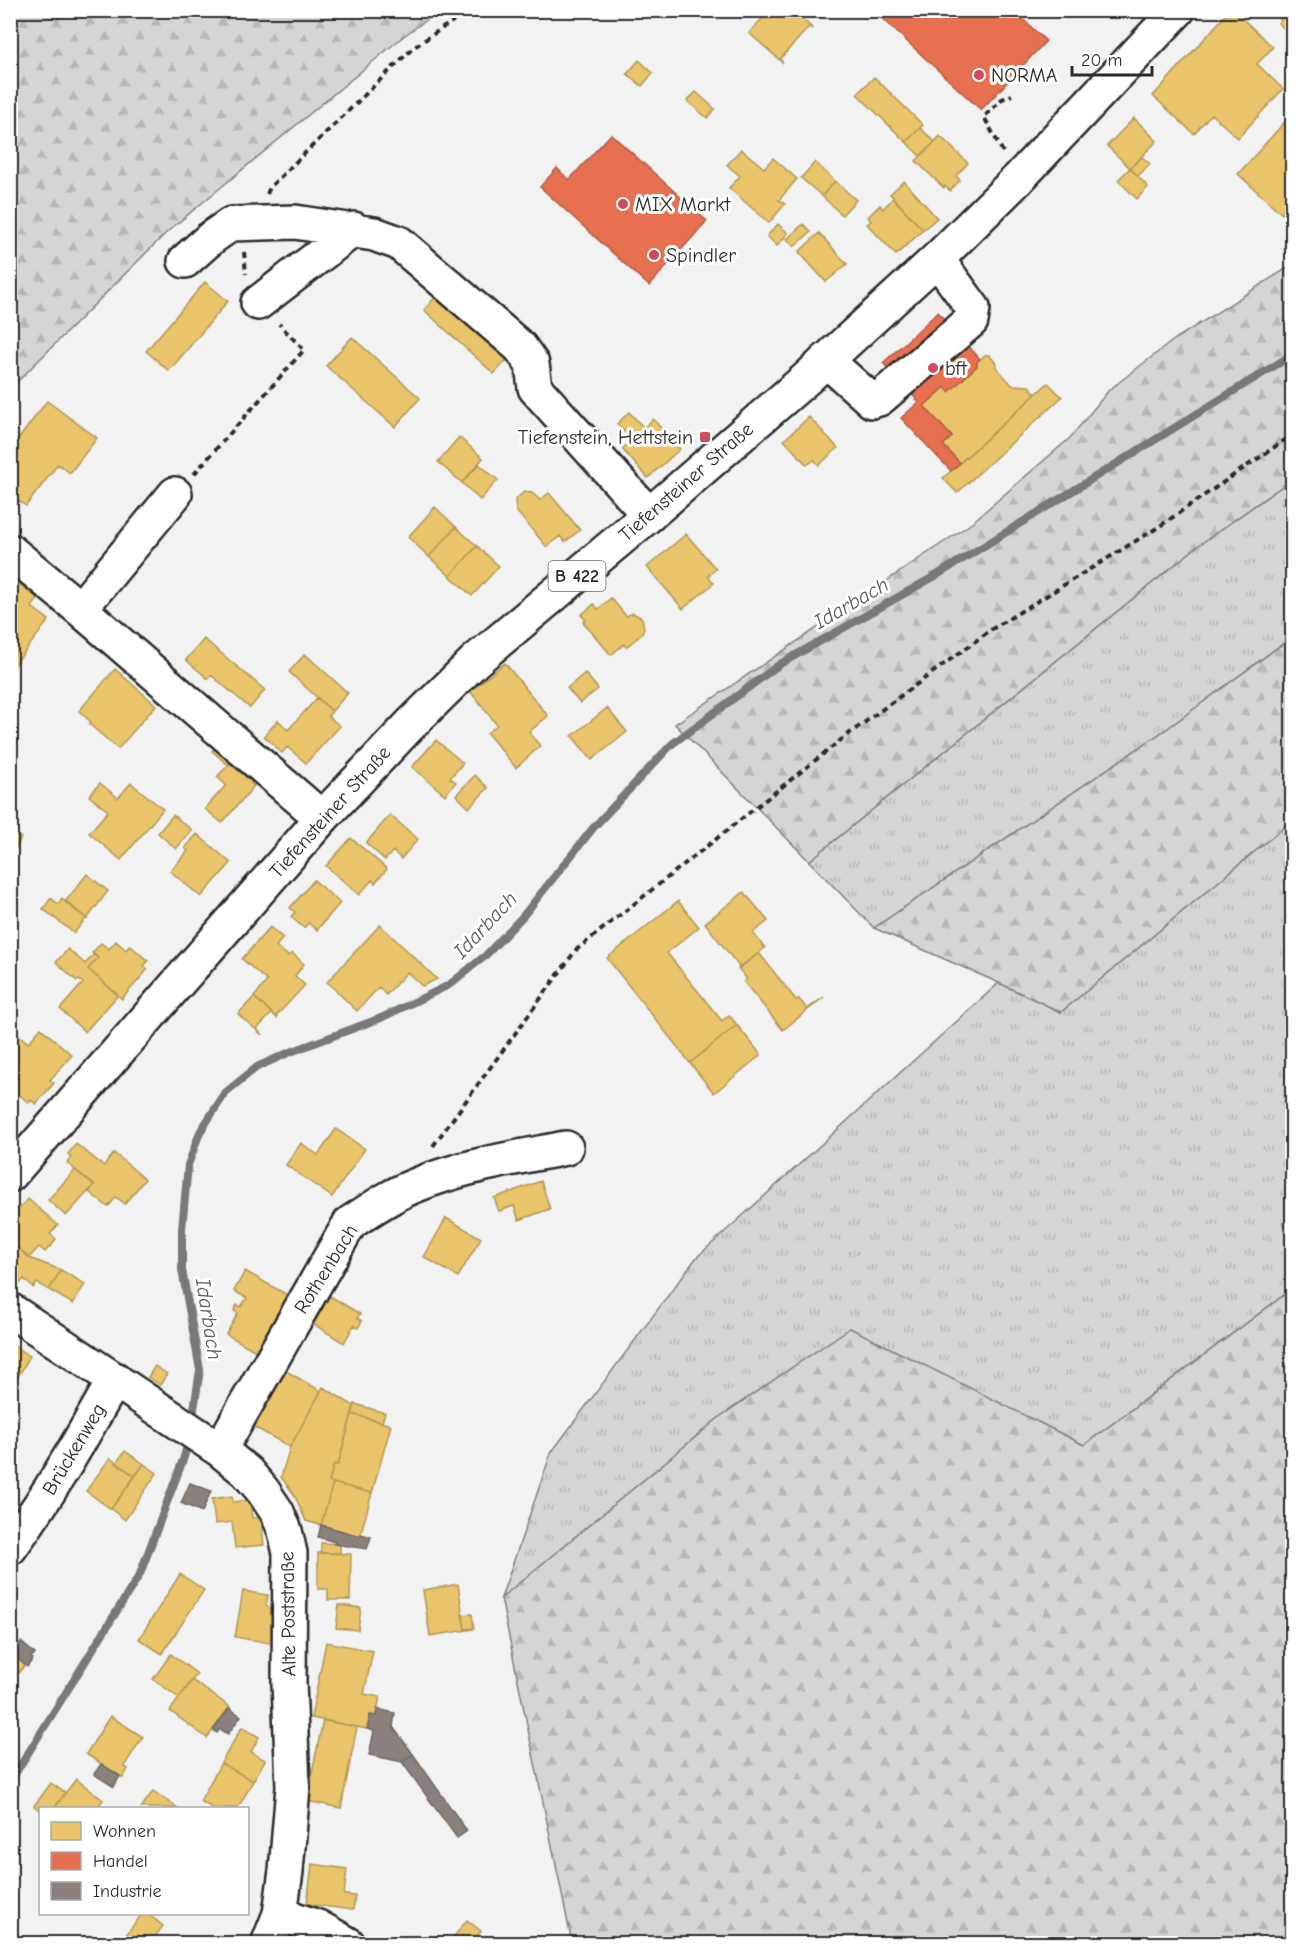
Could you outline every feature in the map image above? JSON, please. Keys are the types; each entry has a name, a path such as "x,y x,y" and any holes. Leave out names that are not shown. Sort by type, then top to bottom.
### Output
{"main road":[{"name":"Tiefensteiner Straße","path":"10,1175 322,818 411,724 475,662 649,515 937,259 1018,179 1178,10"},
{"path":"185,261 231,224 295,222 354,229 399,243 520,347 532,364 535,388 649,515"},
{"path":"258,303 354,229"},
{"path":"826,360 872,402 879,399 970,321 973,308 937,259"},
{"path":"80,609 175,494"},
{"path":"10,551 322,818"},
{"name":"Rothenbach","path":"211,1443 350,1223 373,1207 412,1186 448,1173 566,1148"},
{"name":"Alte Poststraße","path":"10,1310 211,1443 246,1472 263,1491 277,1512 285,1531 290,1553 289,1682 292,1787 286,1871 280,1914 268,1944"},
{"name":"Brückenweg","path":"10,1548 75,1449 115,1379"},
{"path":"280,1914 318,1928 348,1944"}],"path":[{"path":"175,494 304,350 258,303 246,282 244,252 270,187 413,48 469,10"},
{"path":"1012,95 1002,99 984,117 1018,179"},
{"path":"432,1148 576,950 846,736 992,629 1157,528 1293,435"}],"green space":[{"path":"11,10 439,11 405,35 167,232 11,388"},
{"path":"1292,265 1292,479 1199,545 809,861 675,724 969,525 1070,438 1109,390 1175,339"},
{"path":"1292,479 1292,637 1168,728 874,928 809,861 1199,545"},
{"path":"1292,637 1292,826 1288,824 1061,1012 874,928 1168,728"},
{"path":"1288,823 1292,826 1292,1289 1084,1445 850,1328 721,1416 501,1598 551,1453 696,1258 999,983 1061,1012"},
{"path":"1292,1289 1292,1943 572,1943 501,1598 721,1416 850,1328 1084,1445"}],"building: Wohnen":[{"path":"770,10 793,10 813,29 809,27 780,59 783,63 749,33"},
{"path":"1230,10 1233,10 1273,47 1257,64 1283,89 1238,138 1211,114 1194,134 1153,96"},
{"path":"1281,10 1292,10 1292,36 1278,23 1283,17 1279,13"},
{"path":"639,60 653,73 642,86 627,74"},
{"path":"874,77 923,125 906,142 857,94"},
{"path":"696,92 715,109 707,118 687,101"},
{"path":"1292,114 1292,203 1282,214 1238,174"},
{"path":"1134,118 1157,141 1130,168 1107,146"},
{"path":"920,128 935,142 920,156 906,142"},
{"path":"940,136 968,163 956,176 960,180 950,191 916,161"},
{"path":"741,149 764,168 773,158 797,179 779,200 785,204 769,223 729,188 740,176 727,165"},
{"path":"1142,157 1150,164 1138,176 1130,168"},
{"path":"815,162 835,181 822,196 801,178"},
{"path":"1130,168 1148,187 1137,199 1118,180"},
{"path":"835,181 856,200 842,215 822,196"},
{"path":"904,181 937,218 923,230 890,194"},
{"path":"893,198 923,230 896,255 867,224 871,221 868,217 880,205 883,209"},
{"path":"778,224 788,233 777,246 767,236"},
{"path":"803,224 811,232 794,247 787,239"},
{"path":"819,233 847,264 826,282 799,252"},
{"path":"205,282 228,301 169,371 146,351"},
{"path":"443,288 513,353 494,374 424,310"},
{"path":"352,337 420,398 395,427 326,366"},
{"path":"985,355 989,355 1012,385 1029,386 1036,394 960,463 943,445 952,437 924,406 945,387 949,392 977,366 977,362"},
{"path":"1048,383 1062,397 957,493 943,478"},
{"path":"47,401 97,438 70,473 58,464 26,506 10,495 10,450"},
{"path":"629,412 644,428 653,419 680,449 648,478 622,449 632,440 617,424"},
{"path":"809,417 838,448 819,465 814,460 807,465 784,440"},
{"path":"459,437 483,458 462,483 438,462"},
{"path":"479,464 498,480 480,500 462,483"},
{"path":"524,492 532,493 540,500 549,493 580,530 565,542 560,536 547,547 516,511 515,500"},
{"path":"435,507 456,527 429,557 408,537"},
{"path":"456,527 477,546 450,576 429,557"},
{"path":"686,534 716,569 708,576 714,583 683,609 647,567"},
{"path":"477,546 499,566 472,596 450,576"},
{"path":"10,577 38,599 32,607 49,620 13,667 10,665"},
{"path":"611,598 626,616 633,613 642,618 644,628 642,634 626,647 624,644 611,655 583,622 586,620 581,615 594,604 598,609"},
{"path":"204,639 265,690 250,708 211,675 208,679 186,660"},
{"path":"305,654 348,693 332,711 289,672"},
{"path":"505,663 548,716 529,732 540,746 516,768 487,733 497,725 470,691"},
{"path":"115,669 156,705 118,749 89,724 91,722 79,711"},
{"path":"585,673 598,689 580,703 567,688"},
{"path":"317,698 332,711 328,716 340,726 306,763 287,747 282,753 264,736 278,720 288,730"},
{"path":"607,708 627,732 592,760 572,736"},
{"path":"223,739 264,774 254,786 230,763 228,765 212,751"},
{"path":"436,740 463,763 450,778 456,782 445,795 412,767"},
{"path":"230,763 254,786 222,823 205,809 226,785 217,777"},
{"path":"475,775 488,788 469,808 456,795"},
{"path":"100,783 118,798 131,783 163,809 121,860 89,833 108,811 89,796"},
{"path":"173,815 192,830 176,849 158,833"},
{"path":"390,815 418,839 401,859 393,851 385,860 366,843"},
{"path":"10,832 21,838 14,851 10,849"},
{"path":"197,834 231,863 201,897 170,871 188,851 185,848"},
{"path":"351,838 387,869 375,883 372,880 359,895 326,866"},
{"path":"87,874 108,891 87,919 65,902"},
{"path":"314,880 340,903 317,930 308,923 304,928 291,917 295,912 290,908"},
{"path":"744,892 768,921 753,933 765,948 740,968 705,923"},
{"path":"51,898 58,904 62,898 86,918 74,933 43,909"},
{"path":"678,901 699,927 667,953 722,1021 729,1015 737,1025 690,1063 607,958"},
{"path":"380,925 437,979 422,986 407,972 386,995 379,987 357,1011 327,982"},
{"path":"270,927 283,938 276,946 288,956 292,953 304,964 295,976 305,985 277,1015 277,1018 254,997 267,981 242,959"},
{"path":"116,941 126,950 130,945 148,961 144,966 148,969 122,999 88,969 98,958 92,953 101,943 109,949"},
{"path":"68,949 85,964 94,954 98,958 88,969 118,995 85,1032 60,1009 83,983 77,981 56,962"},
{"path":"759,953 796,1000 799,999 807,1009 824,997 783,1030 744,982 747,979 738,968"},
{"path":"254,997 272,1013 257,1029 262,1035 238,1014"},
{"path":"737,1025 761,1055 714,1093 690,1063"},
{"path":"41,1028 72,1055 50,1080 54,1083 36,1104 31,1100 29,1103 10,1087 10,1064 15,1058 10,1054 10,1041 17,1033 28,1043"},
{"path":"336,1129 365,1149 332,1197 286,1165 301,1143 318,1155"},
{"path":"76,1144 104,1166 114,1153 145,1179 125,1204 116,1197 108,1207 89,1192 94,1185 67,1163 71,1157 68,1154"},
{"path":"75,1170 94,1185 66,1216 48,1200"},
{"path":"541,1181 550,1209 519,1220 514,1206 499,1211 494,1198"},
{"path":"28,1199 58,1225 50,1234 56,1239 51,1247 45,1252 39,1247 29,1258 10,1240 10,1218"},
{"path":"446,1218 481,1238 458,1277 424,1257"},
{"path":"10,1240 29,1258 61,1270 49,1290 37,1283 33,1288 24,1279 13,1291 10,1289"},
{"path":"61,1270 85,1284 73,1304 49,1290"},
{"path":"245,1271 291,1297 259,1353 226,1334 238,1313 234,1311 237,1305 241,1307 247,1298 234,1291"},
{"path":"330,1296 360,1314 357,1318 362,1321 358,1328 354,1325 344,1343 313,1324"},
{"path":"10,1344 30,1356 13,1385 10,1384"},
{"path":"155,1366 167,1374 160,1385 148,1377"},
{"path":"286,1371 321,1391 290,1447 254,1427"},
{"path":"323,1387 354,1406 338,1465 334,1464 329,1482 333,1483 321,1525 306,1521 294,1494 281,1477 290,1447"},
{"path":"355,1404 385,1413 382,1422 352,1414"},
{"path":"352,1414 391,1425 372,1493 329,1482 334,1464 338,1465"},
{"path":"125,1451 144,1464 135,1476 116,1463"},
{"path":"110,1458 135,1476 111,1509 86,1491"},
{"path":"144,1464 157,1473 125,1520 111,1509"},
{"path":"333,1483 372,1493 360,1536 321,1525"},
{"path":"232,1496 233,1502 250,1500 252,1518 261,1517 264,1545 235,1548 232,1522 215,1524 212,1499"},
{"path":"321,1543 340,1544 340,1553 321,1553"},
{"path":"318,1553 351,1554 350,1600 328,1600 328,1589 318,1589"},
{"path":"180,1574 204,1590 162,1654 139,1639"},
{"path":"458,1584 465,1629 474,1629 430,1636 423,1590"},
{"path":"243,1591 268,1595 266,1607 280,1610 275,1644 235,1637"},
{"path":"339,1605 361,1608 358,1630 336,1628"},
{"path":"472,1614 474,1628 465,1629 462,1615"},
{"path":"326,1642 373,1651 364,1694 380,1697 376,1716 370,1715 367,1729 311,1718"},
{"path":"171,1654 197,1674 179,1698 153,1679"},
{"path":"14,1656 25,1665 10,1683 10,1659"},
{"path":"192,1680 230,1707 207,1738 170,1711"},
{"path":"110,1716 143,1737 124,1766 128,1769 123,1778 86,1754"},
{"path":"323,1720 357,1727 341,1808 306,1801"},
{"path":"242,1727 259,1737 251,1752 265,1760 253,1781 221,1763"},
{"path":"221,1763 253,1781 239,1807 210,1807 200,1801"},
{"path":"76,1779 103,1800 98,1807 55,1807"},
{"path":"51,1783 65,1793 56,1807 39,1807 39,1810 34,1806"},
{"path":"153,1791 177,1807 142,1807"},
{"path":"312,1864 347,1869 344,1895 355,1896 353,1910 307,1904"},
{"path":"141,1915 149,1915 163,1926 150,1944 119,1944"},
{"path":"467,1920 481,1931 477,1936 487,1944 448,1944"}],"building: Handel":[{"name":"NORMA","path":"873,10 1013,10 1046,41 981,110"},
{"name":"MIX Markt","path":"611,134 707,221 649,286 540,187 557,168 569,180"},
{"path":"938,312 980,359 977,366 949,392 945,387 924,406 952,437 943,445 960,463 951,471 901,418 919,402 883,363"}],"building: Industrie":[{"path":"190,1483 211,1491 202,1512 181,1503"},
{"path":"321,1525 371,1537 367,1549 334,1544 335,1542 318,1537"},
{"path":"21,1642 35,1654 31,1657 33,1659 27,1667 11,1653"},
{"path":"229,1708 241,1716 228,1734 220,1729 217,1733 213,1730"},
{"path":"377,1709 395,1713 393,1727 413,1754 402,1762 369,1755 374,1731 367,1729 370,1715 376,1716"},
{"path":"413,1754 467,1831 457,1838 402,1762"},
{"path":"101,1764 120,1776 114,1787 94,1774"}],"waterway":[{"name":"Idarbach","path":"192,1422 200,1370 182,1270 182,1229 188,1165 200,1132 226,1092 257,1067 381,1018 449,985 486,955 523,916 594,827 672,744 780,664 937,575 1292,355"},
{"name":"Idarbach","path":"10,1782 140,1574 189,1438"}],"place":[{"name":"NORMA","path":"979,75"},
{"name":"MIX Markt","path":"623,204"},
{"name":"Spindler","path":"654,255"},
{"name":"bft","path":"933,368"},
{"name":"Tiefenstein, Hettstein","path":"705,437"}]}
